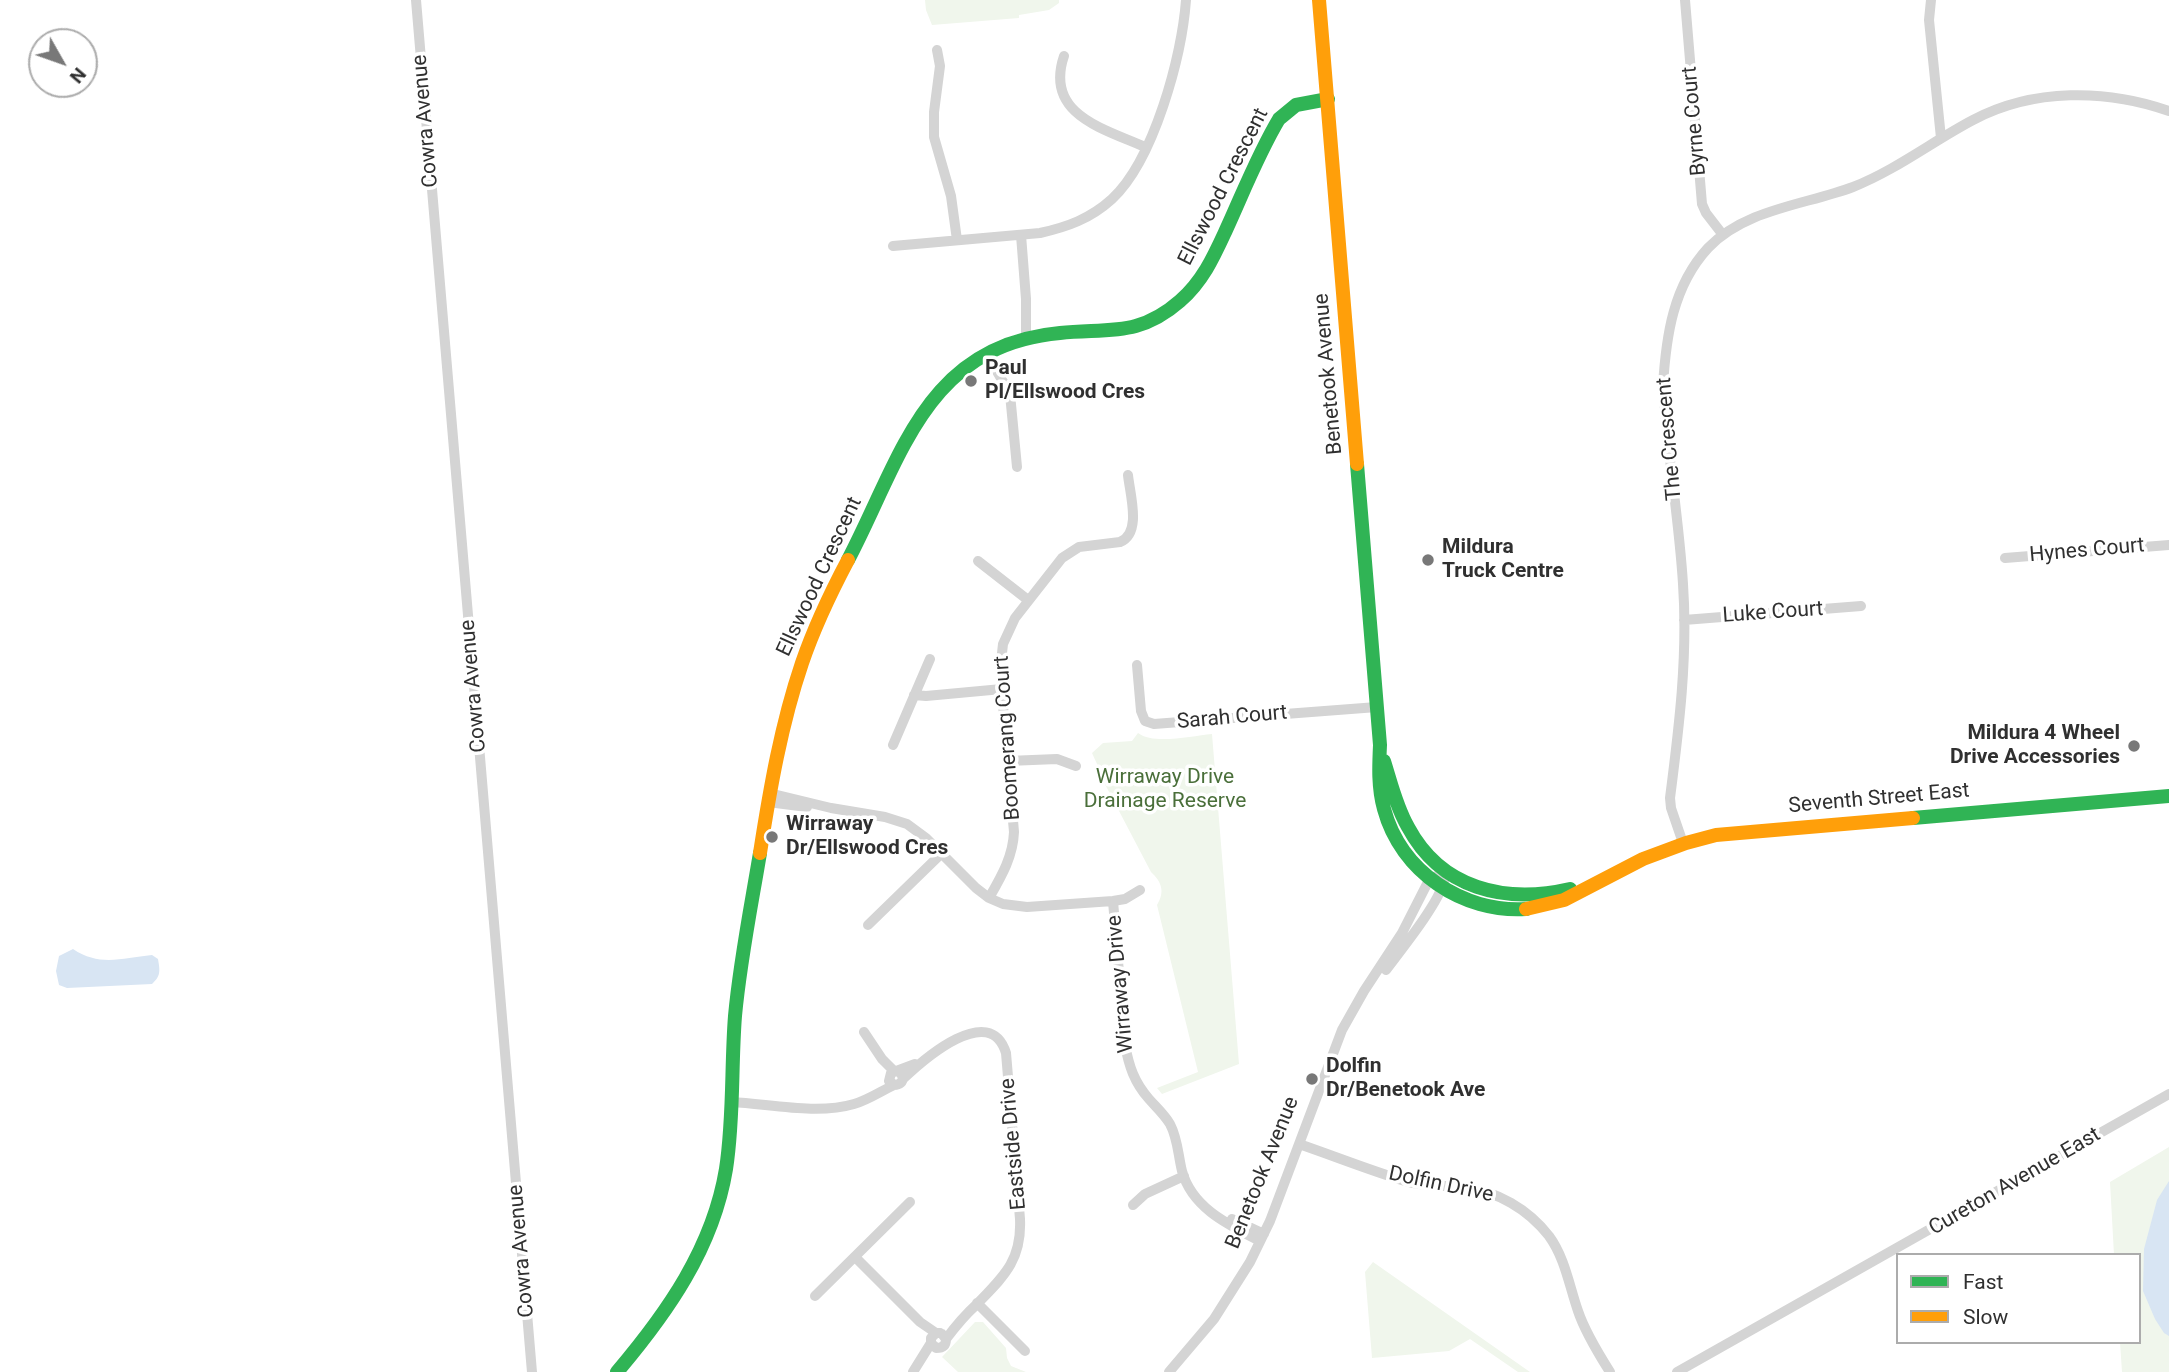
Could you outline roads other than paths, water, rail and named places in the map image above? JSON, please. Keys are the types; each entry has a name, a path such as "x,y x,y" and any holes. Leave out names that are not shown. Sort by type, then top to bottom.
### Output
{"main road":[{"name":"Benetook Avenue","path":"1319,0 1380,745 1379,780 1386,818 1403,851 1429,880"},
{"name":"Ellswood Crescent","path":"617,1372 666,1313 702,1249 720,1200 732,1106 737,994 768,798 783,723 805,652 829,596 873,511 911,428 920,412 946,383 988,354 1057,333 1122,330 1155,319 1181,301 1210,264 1281,116 1296,105 1328,100"},
{"name":"Benetook Avenue","path":"1380,745 1403,819 1426,853 1446,871"},
{"name":"Seventh Street East","path":"1429,880 1460,898 1483,906 1513,910 1551,905 1682,843 1716,835 2169,796"},
{"name":"Seventh Street East","path":"1446,871 1480,889 1520,897 1561,892 1601,880"}],"street":[{"name":"Cowra Avenue","path":"416,0 532,1372"},
{"path":"893,246 1021,235 1058,229 1074,225 1089,216 1119,191 1137,165 1174,73 1186,0"},
{"name":"Byrne Court","path":"1685,0 1702,204 1723,235"},
{"path":"1931,0 1929,20 1941,138"},
{"path":"937,50 940,66 934,112 934,137 951,196 957,240"},
{"path":"1064,56 1059,73 1060,82 1070,107 1083,118 1145,147"},
{"name":"The Crescent","path":"1682,843 1670,799 1679,738 1684,620 1683,584 1665,413 1665,356 1674,308 1698,261 1723,235 1752,219 1856,186 1894,167 1975,118 2004,107 2053,96 2086,94 2137,101 2169,111"},
{"path":"1021,235 1031,339"},
{"path":"988,354 1010,394 1017,467"},
{"name":"Boomerang Court","path":"989,898 1007,864 1014,843 1000,671 1003,644 1015,618 1054,565 1068,553 1090,545 1120,542 1128,537 1133,524 1128,475"},
{"name":"Hynes Court","path":"2005,558 2169,545"},
{"path":"978,561 1028,600"},
{"name":"Luke Court","path":"1684,620 1861,606"},
{"path":"893,745 930,659"},
{"name":"Sarah Court","path":"1138,665 1141,711 1146,721 1154,724 1377,707"},
{"path":"914,695 1002,689"},
{"path":"1008,761 1056,759 1076,766"},
{"name":"Wirraway Drive","path":"768,798 793,806 831,808 885,817 906,824 926,838 976,888 1003,904 1027,907 1114,901 1125,899 1140,890"},
{"path":"868,925 942,853"},
{"path":"1429,880 1446,871"},
{"name":"Benetook Avenue","path":"1352,1014 1413,933 1442,889 1446,871"},
{"name":"Benetook Avenue","path":"1169,1372 1228,1299 1262,1238 1342,1030 1402,933 1429,880"},
{"name":"Wirraway Drive","path":"1114,901 1129,1065 1139,1087 1169,1123 1178,1144 1184,1176 1195,1198 1209,1211 1233,1219 1262,1238"},
{"path":"863,1032 895,1077"},
{"name":"Eastside Drive","path":"732,1106 841,1107 864,1101 895,1077 959,1037 985,1033 999,1038 1006,1053 1021,1232 1019,1245 1010,1267 963,1318 937,1339 913,1372"},
{"name":"Cureton Avenue East","path":"1677,1372 2169,1094"},
{"name":"Dolfin Drive","path":"1299,1144 1406,1182 1484,1191 1504,1198 1520,1208 1535,1221 1558,1251 1579,1314 1610,1372"},
{"path":"1133,1205 1145,1194 1184,1176"},
{"path":"815,1296 910,1202"},
{"path":"855,1257 937,1339"},
{"path":"978,1303 1025,1351"}],"water":[{"path":"73,949 102,960 152,955 158,959 158,976 152,984 67,988 59,985 56,971 59,956"},
{"path":"2169,1181 2169,1336 2155,1319 2143,1291 2144,1249 2157,1200"}],"place":[{"name":"Paul Pl/Ellswood Cres","path":"971,381"},
{"name":"Mildura Truck Centre","path":"1428,560"},
{"name":"Mildura 4 Wheel Drive Accessories","path":"2134,746"},
{"name":"Wirraway Dr/Ellswood Cres","path":"772,837"},
{"name":"Dolfin Dr/Benetook Ave","path":"1312,1079"}],"park label":[{"name":"Wirraway Drive Drainage Reserve","path":"1165,790"}]}
